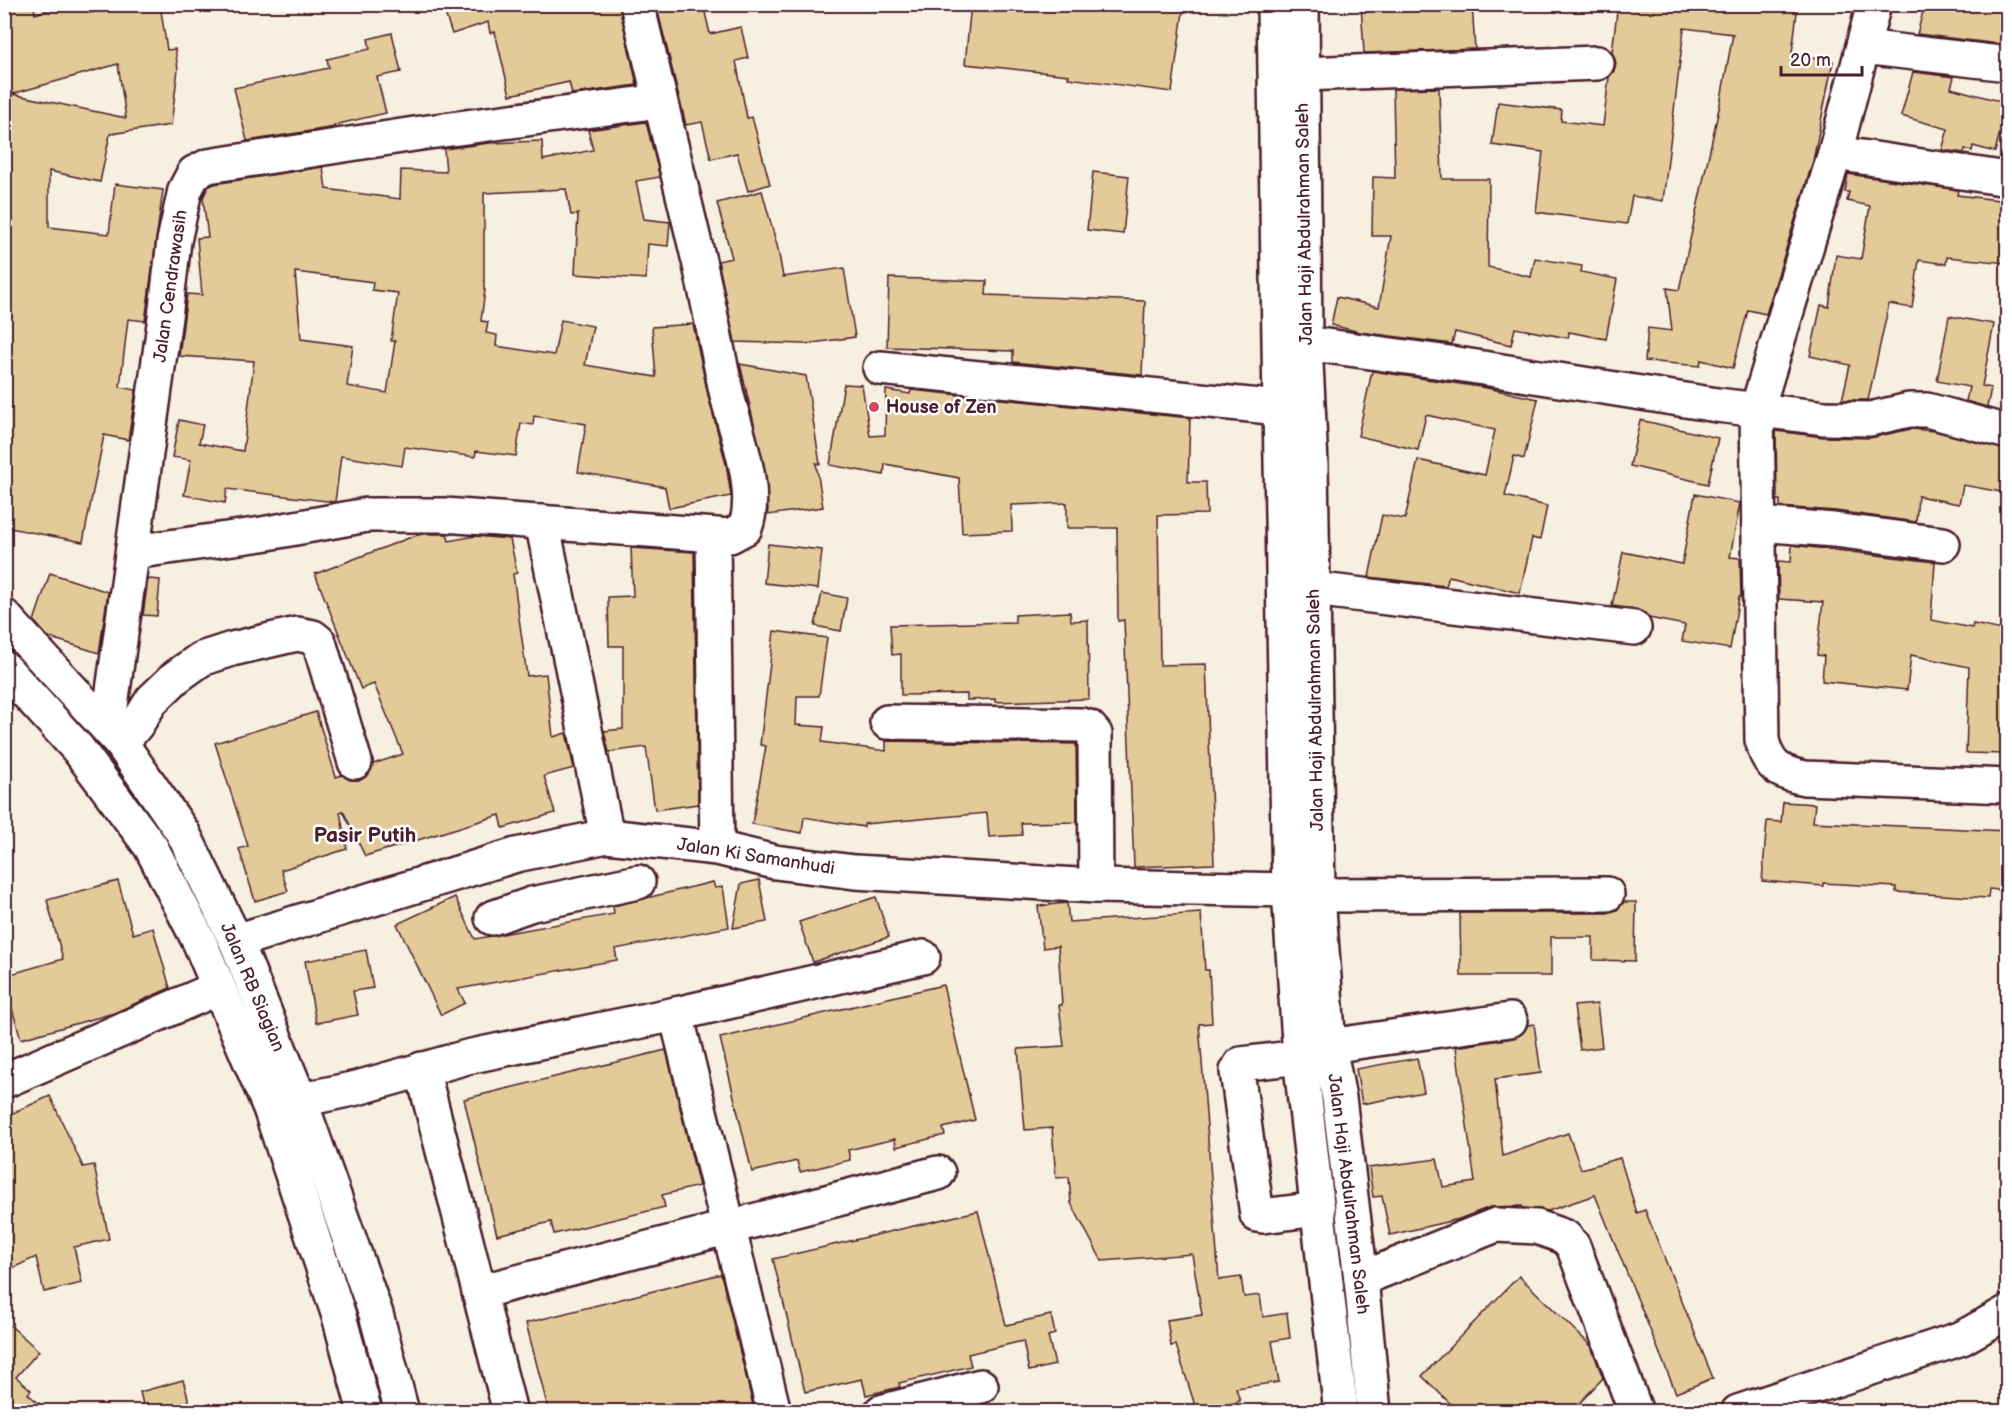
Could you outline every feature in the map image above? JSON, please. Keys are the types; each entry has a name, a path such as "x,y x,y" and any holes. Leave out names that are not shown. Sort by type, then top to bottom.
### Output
{"main road":[{"path":"133,552 262,534 367,515 444,515 730,536 745,528 751,506 745,460 727,393 700,263 637,4"},
{"name":"Jalan Haji Abdulrahman Saleh","path":"1274,4 1280,408 1304,893 1315,1051 1318,1209 1341,1412"},
{"name":"Jalan Haji Abdulrahman Saleh","path":"1302,4 1305,343 1311,464 1313,590 1304,893"},
{"path":"1874,4 1835,153 1757,409 1762,740 1765,754 1774,766 1786,775 1805,778 2007,786"},
{"path":"1863,47 2007,64"},
{"path":"1302,74 1597,63"},
{"name":"Jalan Cendrawasih","path":"115,735 133,552 174,241 185,190 194,173 208,166 399,136 660,101"},
{"path":"1835,153 2007,179"},
{"path":"1305,343 1464,365 1718,405 1825,418 1870,419 1909,410 1927,410 2007,432"},
{"path":"880,368 1280,408"},
{"path":"542,522 607,836"},
{"path":"1759,524 1834,530 1943,544"},
{"path":"713,535 717,848"},
{"path":"1313,590 1634,628"},
{"name":"Jalan RB Siagian","path":"4,616 115,735 183,833 236,941 300,1100 376,1314 402,1412"},
{"path":"115,735 137,724 152,700 176,677 201,659 232,649 305,634 319,642 355,762"},
{"name":"Jalan RB Siagian","path":"4,668 78,749 151,847 200,943 270,1108 339,1316 365,1412"},
{"path":"887,722 1082,725 1089,727 1095,734 1096,886"},
{"name":"Jalan Ki Samanhudi","path":"236,941 516,855 607,836 717,848 775,862 855,872 1096,886 1304,893 1607,894"},
{"path":"516,855 532,904"},
{"path":"492,918 532,904 638,882"},
{"path":"300,1100 357,1088 467,1057 676,1014 922,957"},
{"path":"4,1081 218,988"},
{"path":"676,1014 774,1412"},
{"path":"1318,1209 1257,1215 1237,1071 1241,1064 1510,1020"},
{"name":"Jalan Haji Abdulrahman Saleh","path":"1315,1051 1339,1098 1374,1412"},
{"path":"422,1069 510,1412"},
{"path":"479,1292 938,1173"},
{"path":"1361,1280 1496,1225 1521,1225 1555,1232 1565,1237 1573,1246 1636,1412"},
{"path":"1738,1412 1962,1338 2006,1321"},
{"path":"881,1412 981,1386"}],"building":[{"path":"4,4 34,4 35,14 67,4 87,4 89,13 143,4 160,4 167,50 175,49 178,69 171,125 110,134 100,182 49,171 49,227 109,234 115,184 163,190 145,321 128,319 120,387 136,390 128,440 104,435 83,542 4,527","holes":["118,64 126,118 12,94"]},
{"path":"442,4 619,4 637,85 572,94 569,82 510,95 495,32 490,33 488,22 452,34"},
{"path":"656,4 703,4 710,34 741,27 748,58 736,61 747,118 752,117 770,184 748,191 737,153 711,159 702,122 686,125"},
{"path":"971,4 1184,4 1172,92 1068,78 1069,75 965,64"},
{"path":"1361,4 1472,4 1475,49 1364,53"},
{"path":"1618,4 1798,4 1792,53 1833,61 1813,161 1766,314 1748,310 1733,368 1701,360 1700,366 1645,361 1648,328 1672,331 1667,288 1679,290 1733,34 1684,28 1663,201 1632,196 1627,224 1536,212 1543,152 1492,145 1498,102 1562,110 1561,121 1603,126 1609,77 1616,63 1612,52"},
{"path":"1925,4 2007,4 2007,45 1917,34"},
{"path":"392,33 401,72 377,77 386,113 334,125 335,127 247,141 234,88 329,68 327,59 370,49 368,39"},
{"path":"1913,72 1954,77 1951,88 2007,103 1995,152 1973,146 1972,151 1965,149 1964,153 1942,150 1948,129 1901,116"},
{"path":"1439,88 1442,179 1489,179 1488,267 1531,277 1535,258 1582,266 1581,272 1617,279 1606,339 1569,332 1568,338 1515,328 1511,345 1455,332 1452,344 1360,332 1331,325 1337,297 1379,307 1391,236 1372,236 1373,177 1395,178 1393,89"},
{"path":"646,122 660,177 636,181 644,219 670,222 668,246 648,244 646,279 575,274 578,214 571,215 566,189 484,193 485,290 481,321 488,322 486,333 497,335 496,346 554,355 561,320 593,326 585,365 656,377 652,327 693,324 726,464 731,496 669,508 665,487 578,472 586,424 534,416 533,425 521,423 516,456 476,451 475,457 405,447 402,466 341,456 335,502 227,489 225,503 184,495 191,460 172,457 179,420 203,425 199,443 243,451 254,361 179,356 187,294 202,295 197,238 208,237 203,198 208,187 214,184 323,167 326,189 400,199 401,170 446,172 444,149 490,143 542,141 543,160 593,150 588,130","holes":["295,272 373,282 372,290 398,293 391,341 395,341 387,393 347,386 353,346 301,339"]},
{"path":"1093,172 1129,176 1123,234 1087,230"},
{"path":"1848,174 1958,190 1957,195 2007,201 2007,263 1947,257 1946,264 1919,260 1912,308 1889,304 1868,400 1842,400 1850,365 1810,356 1821,305 1829,307 1836,255 1861,259 1870,206 1847,201 1849,192 1845,192"},
{"path":"762,191 783,277 844,268 855,337 805,344 735,342 718,261 732,258 717,203"},
{"path":"889,278 987,281 986,295 1145,301 1142,375 1013,362 1013,351 887,347"},
{"path":"1949,316 1994,324 1982,386 1991,388 1987,407 1966,401 1969,387 1937,381"},
{"path":"740,364 806,376 820,464 816,463 823,507 768,515 766,475"},
{"path":"1372,371 1487,388 1538,399 1524,459 1514,456 1505,496 1547,506 1540,540 1532,538 1520,593 1449,576 1446,586 1369,577 1382,515 1405,519 1418,460 1485,475 1495,430 1426,415 1418,450 1358,436"},
{"path":"844,384 862,385 870,436 885,435 886,390 910,394 911,390 1190,418 1188,482 1206,482 1207,514 1158,515 1160,665 1206,664 1214,864 1134,867 1124,620 1118,621 1117,528 1067,528 1067,503 1011,505 1012,531 962,533 959,478 885,464 884,475 830,465"},
{"path":"1640,420 1718,438 1708,484 1630,466"},
{"path":"1911,429 1934,431 2007,450 2007,493 1963,485 1959,504 1918,496 1916,522 1836,511 1780,507 1780,500 1777,500 1776,431 1823,437 1870,438"},
{"path":"1695,494 1740,503 1730,557 1740,558 1741,597 1739,597 1730,649 1682,641 1685,625 1649,618 1645,613 1636,609 1612,606 1623,552 1682,564"},
{"path":"423,534 447,534 449,541 475,536 510,539 517,573 513,574 527,676 546,674 553,737 566,733 574,768 544,776 555,813 503,828 500,815 365,856 343,811 340,812 347,849 281,870 288,891 255,901 239,849 248,846 215,743 316,712 336,777 342,775 350,780 361,780 369,774 373,764 403,754 374,684 361,689 315,574"},
{"path":"768,544 822,550 818,589 764,583"},
{"path":"1792,545 1935,562 1931,620 1972,628 1973,624 2007,631 2007,754 1966,753 1969,667 1911,655 1907,690 1822,681 1824,656 1817,655 1823,602 1779,599 1778,561 1791,562"},
{"path":"631,548 694,552 698,804 655,810 646,747 609,752 604,731 623,729 623,646 609,646 608,597 633,596"},
{"path":"50,573 108,592 99,653 48,637 34,621"},
{"path":"148,579 160,580 157,616 143,615"},
{"path":"822,593 847,598 841,631 815,626"},
{"path":"1070,612 1071,621 1088,620 1089,699 995,702 995,699 967,700 967,694 901,695 901,654 892,655 890,625 1015,622 1015,615"},
{"path":"774,631 827,638 819,696 797,696 796,725 824,727 822,742 886,751 886,741 1076,744 1077,822 1021,823 1022,835 989,837 987,813 864,824 864,827 804,817 802,833 752,824 766,746 760,745"},
{"path":"1783,802 1815,804 1813,822 2007,831 2007,891 1989,889 1988,898 1896,892 1896,887 1823,883 1823,886 1762,881 1767,821 1781,822"},
{"path":"759,880 767,922 733,928 741,884"},
{"path":"118,881 133,934 153,928 170,988 114,1013 21,1039 4,976 63,959 47,900"},
{"path":"713,882 715,888 723,887 729,927 615,949 617,960 458,989 465,1003 441,1015 397,924 455,897 475,939 614,914 613,906"},
{"path":"876,897 889,937 813,962 799,922"},
{"path":"1624,902 1636,902 1635,961 1593,960 1593,937 1551,937 1551,976 1461,976 1460,913 1607,913 1617,910"},
{"path":"1067,903 1069,922 1201,913 1205,970 1209,970 1212,1023 1199,1024 1219,1280 1241,1277 1244,1297 1260,1295 1263,1317 1287,1313 1290,1338 1272,1341 1279,1382 1236,1388 1240,1401 1205,1412 1197,1412 1176,1345 1171,1346 1167,1320 1202,1315 1192,1254 1102,1261 1071,1203 1069,1177 1056,1178 1052,1128 1025,1130 1018,1049 1064,1046 1059,1005 1062,1005 1058,946 1043,948 1038,906"},
{"path":"366,950 373,988 353,991 358,1015 316,1023 305,961"},
{"path":"943,985 975,1120 943,1128 945,1135 896,1147 895,1139 848,1150 850,1160 800,1172 797,1161 752,1172 720,1038"},
{"path":"1597,1004 1602,1047 1580,1050 1574,1006"},
{"path":"1534,1024 1541,1073 1495,1079 1503,1156 1568,1133 1581,1169 1620,1158 1637,1213 1645,1210 1713,1378 1676,1393 1595,1195 1548,1211 1522,1206 1490,1207 1459,1219 1390,1235 1382,1196 1373,1197 1369,1168 1437,1159 1443,1187 1475,1182 1456,1047 1513,1038 1522,1034 1528,1025"},
{"path":"666,1050 699,1186 662,1195 665,1207 554,1234 551,1222 497,1235 464,1099"},
{"path":"1417,1058 1424,1092 1362,1104 1356,1069"},
{"path":"50,1096 83,1167 94,1165 109,1239 74,1247 82,1283 44,1292 36,1257 4,1272 4,1117"},
{"path":"978,1211 1006,1325 1051,1315 1055,1334 1048,1336 1055,1365 1029,1371 1023,1341 968,1354 971,1366 899,1383 900,1387 866,1395 862,1379 805,1392 773,1259"},
{"path":"721,1274 753,1405 727,1412 549,1412 526,1323"},
{"path":"1519,1276 1591,1346 1603,1378 1571,1412 1459,1412 1422,1376"},
{"path":"4,1320 39,1351 16,1377 31,1390 28,1394 49,1412 4,1412"},
{"path":"183,1380 192,1412 145,1412 140,1392"}],"place":[{"name":"House of Zen","path":"874,407"}],"district":[{"name":"Pasir Putih","path":"365,835"}]}
